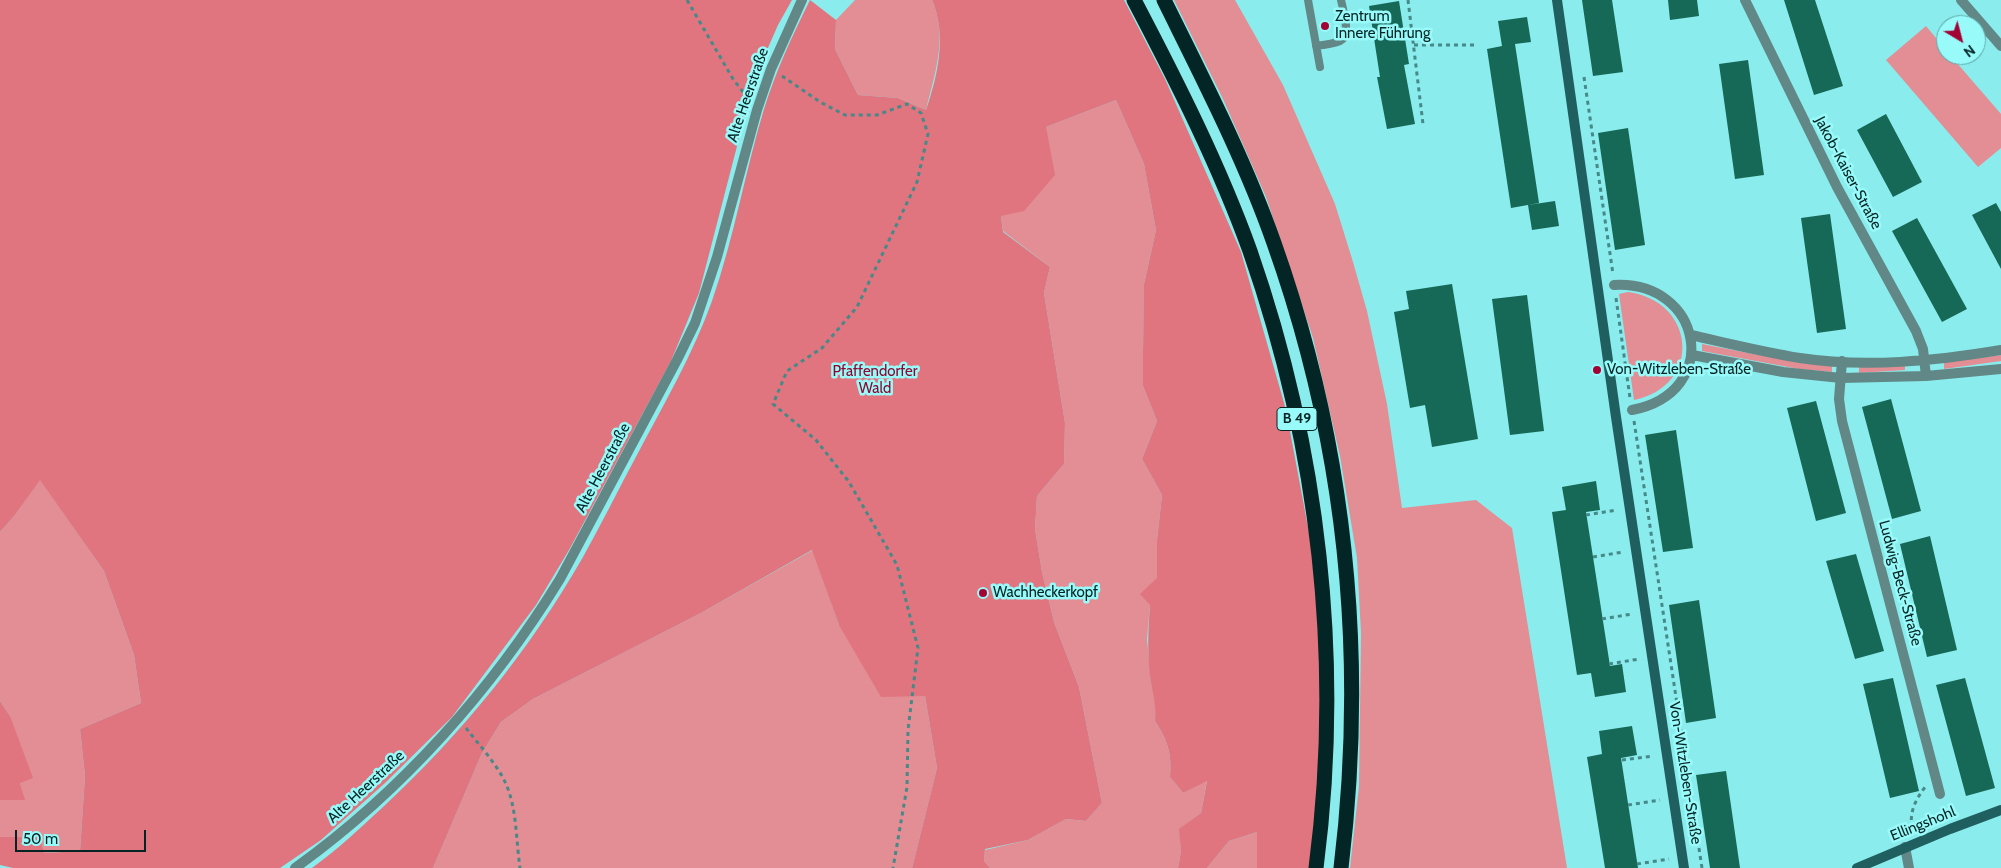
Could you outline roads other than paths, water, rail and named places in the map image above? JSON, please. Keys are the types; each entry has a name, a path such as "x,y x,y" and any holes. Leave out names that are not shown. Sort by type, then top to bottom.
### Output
{"highway":[{"name":"B 49","path":"1134,0 1176,80 1225,190 1249,251 1289,381 1304,451 1316,523 1325,622 1327,698 1325,770 1316,868"},
{"name":"B 49","path":"1164,0 1198,68 1248,178 1274,242 1297,313 1331,446 1342,521 1351,621 1353,698 1351,769 1342,868"}],"street":[{"name":"Alte Heerstraße","path":"295,868 325,846 387,791 458,719 509,653 556,586 695,323 717,257 756,110 771,69 802,0"},
{"name":"Von-Witzleben-Straße","path":"1557,0 1616,417 1684,868"},
{"name":"Jakob-Kaiser-Straße","path":"1745,0 1837,187 1916,331 1926,360 1926,376"},
{"path":"1962,0 2001,46"},
{"path":"1614,285 1638,286 1657,293 1680,315 1691,335 1692,355 1685,376 1670,394 1650,405 1632,410"},
{"path":"1691,335 1800,358 1842,362 1926,360 2001,350"},
{"path":"1692,355 1783,372 1841,378 1926,376 2001,369"},
{"name":"Ludwig-Beck-Straße","path":"1842,362 1839,399 1842,421 1940,794"},
{"name":"Ellingshohl","path":"1857,868 1904,847 2001,810"},
{"path":"1904,847 1909,868"}],"lane":[{"path":"1308,0 1320,67"},
{"path":"1316,46 1340,42 1345,37 1346,29 1341,0"}],"place":[{"name":"Zentrum Innere Führung","path":"1325,26"},
{"name":"Von-Witzleben-Straße","path":"1597,370"},
{"name":"Wachheckerkopf","path":"983,593"}],"park label":[{"name":"Pfaffendorfer Wald","path":"875,380"}]}
